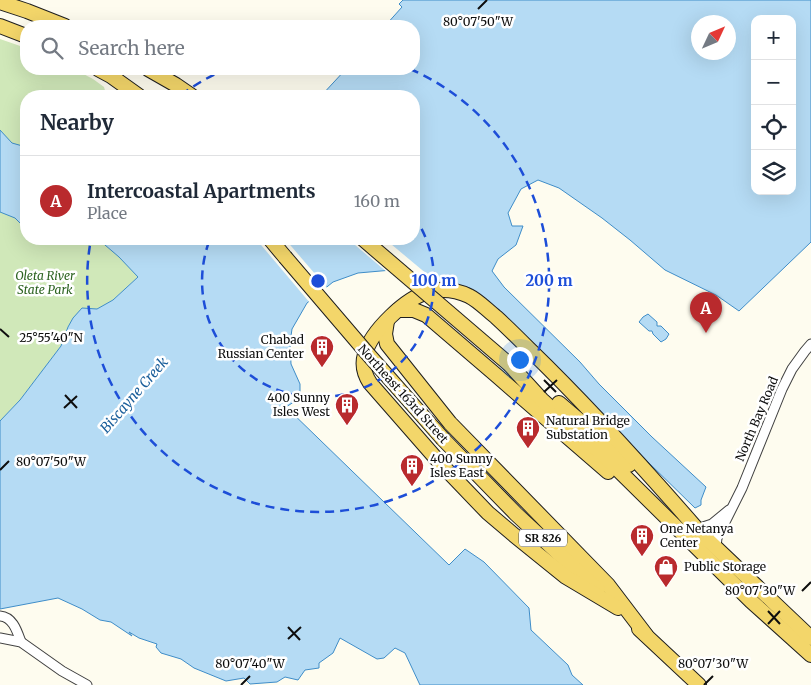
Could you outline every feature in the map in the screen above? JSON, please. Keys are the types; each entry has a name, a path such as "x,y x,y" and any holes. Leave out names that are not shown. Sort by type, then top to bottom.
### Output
{"main road":[{"path":"0,2 51,20"},
{"path":"0,26 20,34"},
{"path":"109,75 131,90"},
{"path":"158,75 183,90"},
{"name":"Northeast 163rd Street","path":"275,245 435,432 516,514 698,685"},
{"path":"370,245 510,365 549,394 607,444 811,638"},
{"path":"618,608 566,577 495,519 450,474 370,383 364,368 365,352 372,340 398,310 417,296 433,290 458,292 476,301 519,339 585,405 697,529"},
{"path":"398,310 414,310 426,315 640,500 668,518"},
{"path":"387,321 385,334 387,344 450,422 608,585 646,635"},
{"path":"510,365 542,400 600,452 751,600 811,655"},
{"path":"751,600 759,614 811,667"}],"street":[{"name":"North Bay Road","path":"716,547 717,538 742,488 782,389 792,369 811,344"},
{"name":"North Bay Road","path":"697,529 712,524 732,506"},
{"path":"0,616 9,618 21,642"},
{"path":"0,638 21,642 62,671 87,685"}],"green space":[{"name":"Oleta River State Park","path":"0,39 20,46 20,75 85,75 104,87 105,90 20,90 20,245 187,245 138,277 113,300 68,327 61,346 20,400 0,421"}],"water":[{"name":"Biscayne Creek","path":"403,0 811,0 811,242 739,311 716,295 665,270 602,218 559,188 538,180 521,189 508,213 512,226 523,226 516,245 498,259 492,271 504,287 580,362 599,384 706,487 701,505 695,508 531,341 486,299 470,288 392,270 358,273 333,282 307,303 292,329 290,343 291,364 300,384 300,398 286,407 449,565 465,549 484,562 529,608 531,630 568,665 572,675 583,685 420,685 405,653 395,648 384,658 377,659 340,638 333,653 319,663 319,668 305,670 298,680 285,677 277,682 250,684 244,678 226,681 194,668 181,659 161,653 156,647 157,644 139,638 129,632 132,636 111,622 100,620 58,598 0,609 0,421 20,400 61,346 68,327 82,308 97,309 113,300 138,277 105,245 420,245 420,90 327,90 340,75 420,75 420,20 390,20 402,7 399,4"},
{"path":"0,130 12,143 20,145 20,223 15,218 0,212"},
{"path":"648,314 657,322 657,326 661,326 669,334 661,342 652,331 649,331 639,322"}],"pier":[{"path":"261,245 290,245 328,289 310,303"},
{"path":"355,245 392,245 440,285 392,273 388,273"}],"place":[{"name":"Intercoastal Apartments","path":"706,333"},
{"name":"Chabad Russian Center","path":"322,368"},
{"name":"400 Sunny Isles West","path":"347,426"},
{"name":"Natural Bridge Substation","path":"528,449"},
{"name":"400 Sunny Isles East","path":"412,487"},
{"name":"One Netanya Center","path":"642,557"},
{"name":"Public Storage","path":"666,588"}]}
